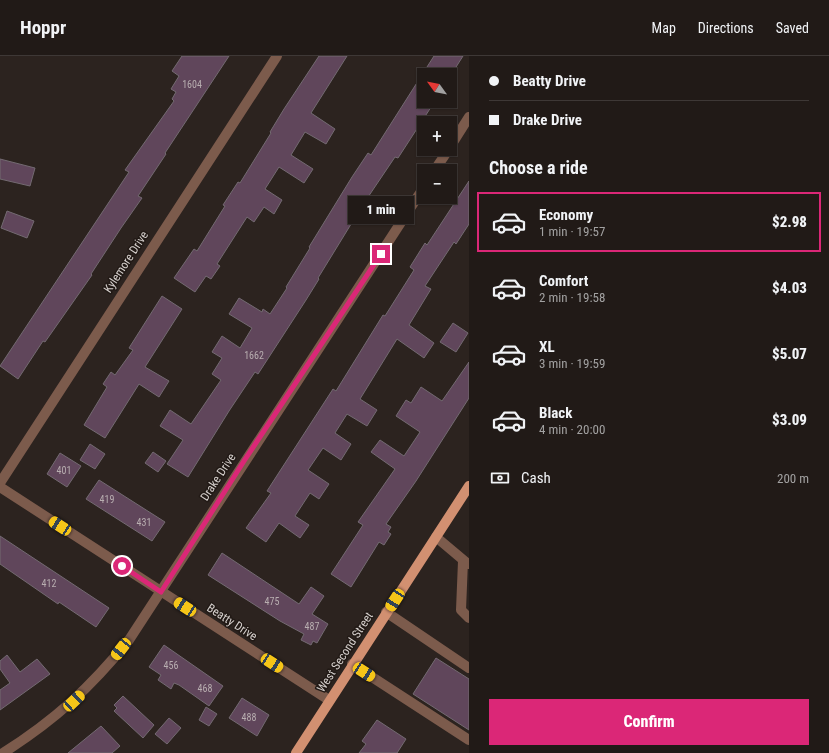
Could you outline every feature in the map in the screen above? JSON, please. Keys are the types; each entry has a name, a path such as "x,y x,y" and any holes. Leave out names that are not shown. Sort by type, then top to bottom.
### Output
{"main road":[{"name":"West Second Street","path":"300,752 329,700 469,486"}],"street":[{"name":"Kylemore Drive","path":"0,483 277,56"},
{"path":"457,136 469,117"},
{"name":"Drake Drive","path":"3,753 32,734 82,694 129,640 417,198"},
{"name":"Beatty Drive","path":"0,487 329,700"},
{"path":"436,537 466,563 461,610 469,618"},
{"path":"386,612 469,668"},
{"path":"352,664 469,740"}],"building":[{"path":"182,56 229,56 138,196 142,198 91,274 92,275 45,342 43,341 18,379 0,366 129,172 125,170 174,101 172,99 176,92 171,89 179,76 172,71"},
{"path":"319,56 347,56 311,113 335,129 326,144 305,132 291,155 313,169 304,183 279,167 265,189 282,200 274,214 264,207 254,222 247,217 217,264 220,266 211,279 206,276 195,292 174,278 194,249 197,251 225,206 223,205 238,182 240,183 284,109"},
{"path":"434,56 463,56 455,68 426,68"},
{"path":"417,83 417,108 430,108 425,116 417,116 417,129 398,158 395,157 364,203 306,300 258,374 255,372 229,411 188,477 167,464 183,440 160,426 170,410 191,424 221,380 212,374 222,358 212,352 222,336 240,348 252,328 229,314 239,298 262,312 263,309 270,314 287,288 286,287 310,248 309,247 352,177 368,153 371,155"},
{"path":"0,159 35,168 30,186 0,179"},
{"path":"469,181 469,224 456,244 454,242 425,286 431,289 409,325 434,343 424,358 397,339 360,399 377,410 367,426 347,414 335,433 351,444 341,460 323,448 308,470 329,484 319,499 310,493 295,516 309,525 300,538 279,523 266,542 246,528 271,493 267,491 333,389 336,391 383,315 385,316 414,270 410,267 425,243 427,245 454,204 457,204 457,199"},
{"path":"7,211 34,221 27,238 1,228"},
{"path":"162,296 182,309 145,367 169,381 159,397 139,384 105,438 84,425 107,387 103,384 111,372 115,375 133,350 129,348"},
{"path":"453,323 468,333 456,352 440,342"},
{"path":"469,362 469,398 416,481 386,524 391,527 388,532 391,534 384,545 379,542 351,587 331,574 363,525 358,522 395,469 371,452 380,440 404,456 420,432 396,416 406,400 411,403 421,387 442,401"},
{"path":"90,444 105,454 95,469 80,460"},
{"path":"153,452 166,461 158,472 145,463"},
{"path":"60,453 81,466 67,487 47,474"},
{"path":"99,480 165,522 152,541 86,499"},
{"path":"0,536 109,608 96,627 59,602 58,604 0,564"},
{"path":"222,553 299,604 311,587 324,596 312,614 328,624 317,643 313,641 311,645 301,640 304,634 280,621 208,575"},
{"path":"164,645 223,686 209,706 179,685 174,683 171,689 158,680 161,675 149,667"},
{"path":"7,655 20,672 37,659 50,674 0,710 0,690 10,683 0,669 0,661"},
{"path":"436,658 469,679 469,730 413,694"},
{"path":"123,696 154,725 143,738 114,711 117,708 114,705"},
{"path":"242,698 269,715 257,736 229,718"},
{"path":"206,707 217,714 209,726 199,720"},
{"path":"169,718 181,728 167,744 155,734"},
{"path":"377,720 406,739 397,753 359,753 366,744 362,741"},
{"path":"101,726 120,746 112,753 68,753"}],"route":[{"path":"122,566 161,592 244,461 381,254"}]}
